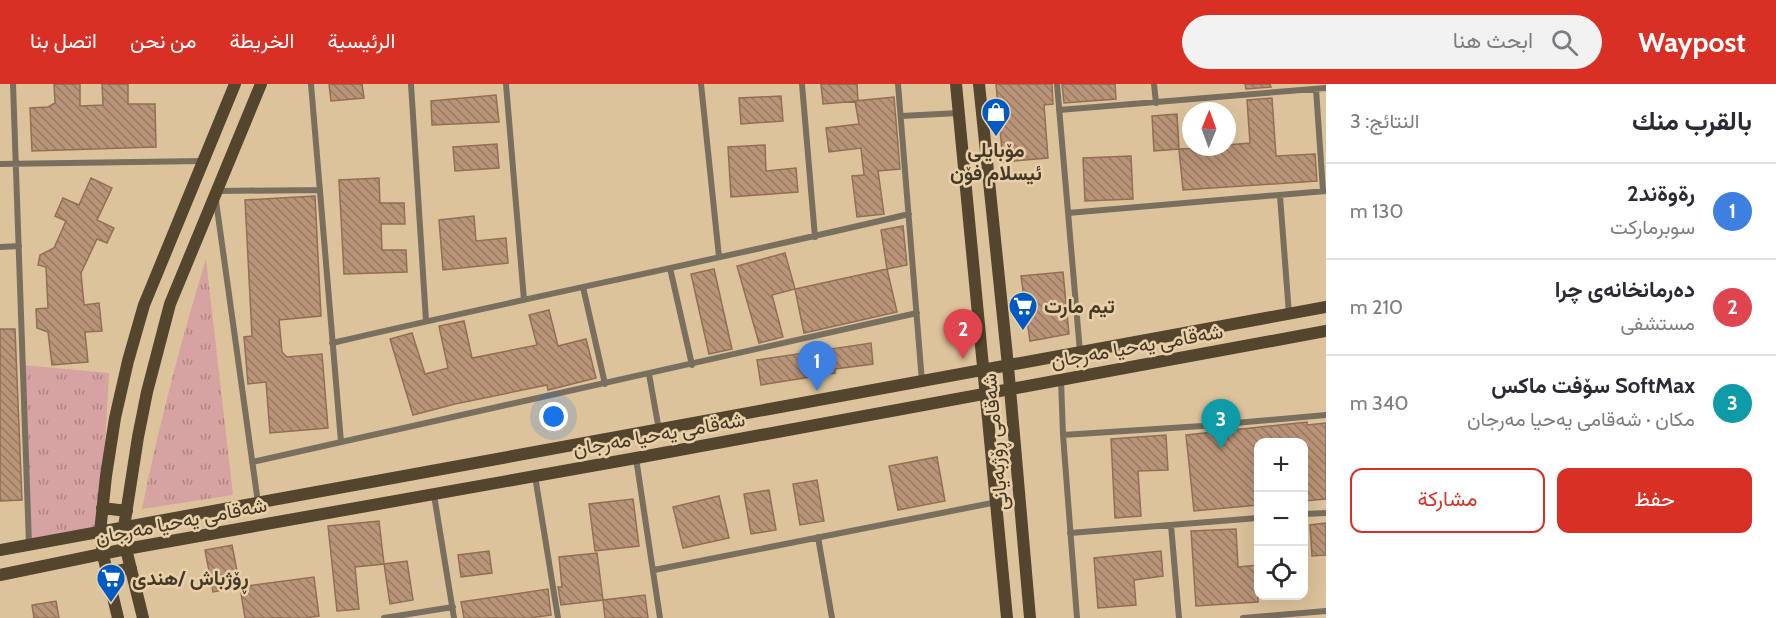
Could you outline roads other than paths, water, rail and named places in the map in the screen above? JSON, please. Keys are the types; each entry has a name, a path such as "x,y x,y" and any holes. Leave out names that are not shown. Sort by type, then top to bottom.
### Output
{"street":[{"path":"13,84 29,545"},
{"path":"118,618 100,532 115,418 144,305 235,84"},
{"path":"142,618 126,549 124,527 138,437 160,337 170,304 261,84"},
{"path":"311,84 341,442"},
{"path":"411,84 426,321"},
{"path":"506,84 524,300"},
{"path":"701,84 719,257"},
{"path":"802,84 815,237"},
{"path":"898,84 922,382"},
{"name":"شەقامی ڕۆژبەیانی","path":"956,84 1007,618"},
{"name":"شەقامی ڕۆژبەیانی","path":"979,84 1008,366 1030,618"},
{"path":"1057,84 1080,353"},
{"path":"1154,84 1156,103"},
{"path":"1059,110 1326,88"},
{"path":"1068,213 1325,191 1316,89"},
{"path":"901,116 959,113"},
{"path":"0,164 203,161"},
{"path":"216,193 320,190"},
{"path":"216,193 258,503"},
{"path":"1280,196 1289,314"},
{"path":"332,343 815,237 909,214"},
{"path":"0,247 19,246"},
{"path":"670,268 692,365"},
{"path":"583,287 605,384"},
{"name":"شەقامی یەحیا مەرجان","path":"0,550 1326,308"},
{"path":"252,462 916,313"},
{"name":"شەقامی یەحیا مەرجان","path":"0,575 126,549 434,495 1326,331"},
{"path":"649,374 659,430"},
{"path":"1061,380 1077,618"},
{"path":"1063,435 1326,415"},
{"path":"573,446 576,469"},
{"path":"636,458 660,618"},
{"path":"535,476 558,618"},
{"path":"434,495 454,618"},
{"path":"654,570 997,502"},
{"path":"102,508 126,511"},
{"path":"1308,514 1326,513"},
{"path":"1070,533 1254,518"},
{"path":"1172,525 1179,618"},
{"path":"818,537 832,618"},
{"path":"107,573 131,568"},
{"path":"384,618 453,607"},
{"path":"1243,618 1326,611"}],"place":[{"name":"مۆبایلی ئیسلام فۆن","path":"996,138"},
{"name":"تیم مارت","path":"1023,332"},
{"name":"دەرمانخانەی چرا","path":"963,359"},
{"name":"رةوةند2","path":"817,391"},
{"name":"SoftMax سۆفت ماکس","path":"1221,449"},
{"name":"ڕۆژباش /ھندی","path":"111,604"}]}
